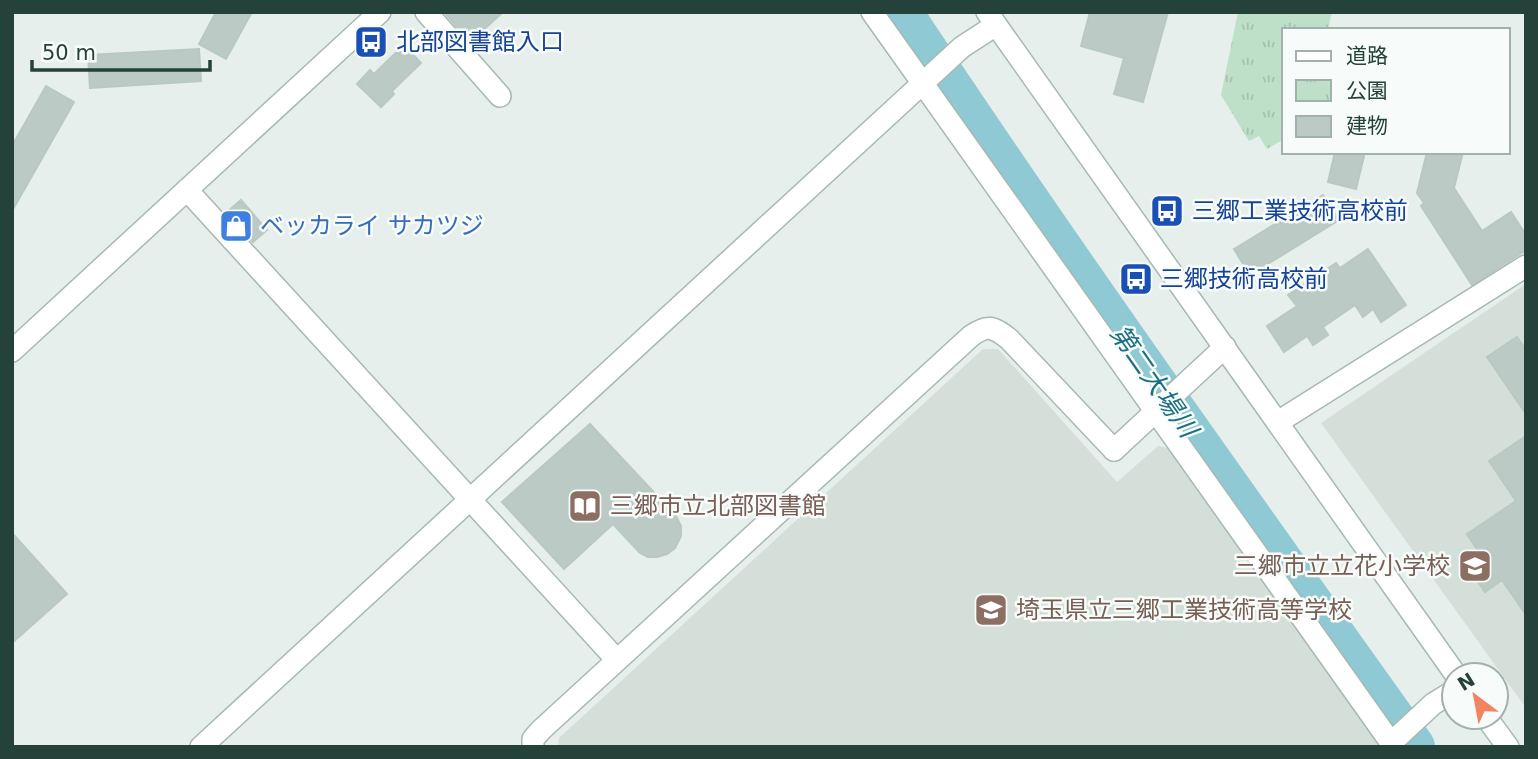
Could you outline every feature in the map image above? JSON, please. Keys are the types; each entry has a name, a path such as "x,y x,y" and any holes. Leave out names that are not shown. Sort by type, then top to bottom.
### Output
{"street":[{"path":"12,351 380,12"},
{"path":"426,12 500,96"},
{"path":"872,12 1157,409 1392,745 1440,700"},
{"path":"201,747 992,19 1446,661"},
{"path":"187,190 617,659"},
{"path":"1278,422 1526,266"},
{"path":"533,747 533,739 541,730 971,335 989,327 1009,339 1114,450 1225,347"},
{"path":"1496,731 1507,747"}],"shaded area":[{"name":"三郷市立立花小学校","path":"1526,284 1526,708 1510,686 1510,661 1492,661 1321,423"},
{"name":"埼玉県立三郷工業技術高等学校","path":"983,349 998,349 1117,482 1158,446 1168,448 1380,747 558,747 559,738"}],"green space":[{"path":"1238,12 1332,12 1328,28 1282,28 1282,140 1267,149 1259,136 1249,141 1221,95"}],"building":[{"path":"216,12 252,12 226,59 199,44"},
{"path":"444,12 503,12 470,42"},
{"path":"1090,12 1168,12 1143,102 1114,94 1124,58 1081,46"},
{"path":"404,45 421,63 392,91 394,94 381,107 357,84 370,70 374,74"},
{"path":"199,49 201,81 90,88 88,55"},
{"path":"46,86 74,102 12,211 12,146"},
{"path":"1335,154 1365,154 1356,189 1328,182"},
{"path":"1427,154 1462,154 1454,188 1482,231 1511,212 1526,235 1526,250 1472,285 1421,206 1424,203 1417,193"},
{"path":"1323,195 1339,220 1250,275 1234,249"},
{"path":"241,200 267,230 253,242 226,213"},
{"path":"1368,249 1406,305 1381,322 1373,309 1363,317 1355,305 1323,327 1328,335 1313,345 1307,336 1284,352 1267,326 1297,306 1288,295 1336,263 1340,268"},
{"path":"1517,337 1526,350 1526,414 1487,357"},
{"path":"590,424 676,516 681,526 681,536 675,548 667,554 648,557 640,553 613,524 564,569 502,502"},
{"path":"1526,436 1526,615 1502,580 1485,592 1464,561 1478,551 1467,534 1516,501 1489,461"},
{"path":"12,533 67,594 12,643"}],"waterway":[{"name":"第二大場川","path":"900,12 1089,290 1413,747"}],"place":[{"name":"北部図書館入口","path":"371,42"},
{"name":"三郷工業技術高校前","path":"1167,211"},
{"name":"ベッカライ サカツジ","path":"236,226"},
{"name":"三郷技術高校前","path":"1136,279"},
{"name":"三郷市立北部図書館","path":"585,506"},
{"name":"三郷市立立花小学校","path":"1475,566"},
{"name":"埼玉県立三郷工業技術高等学校","path":"991,610"}]}
